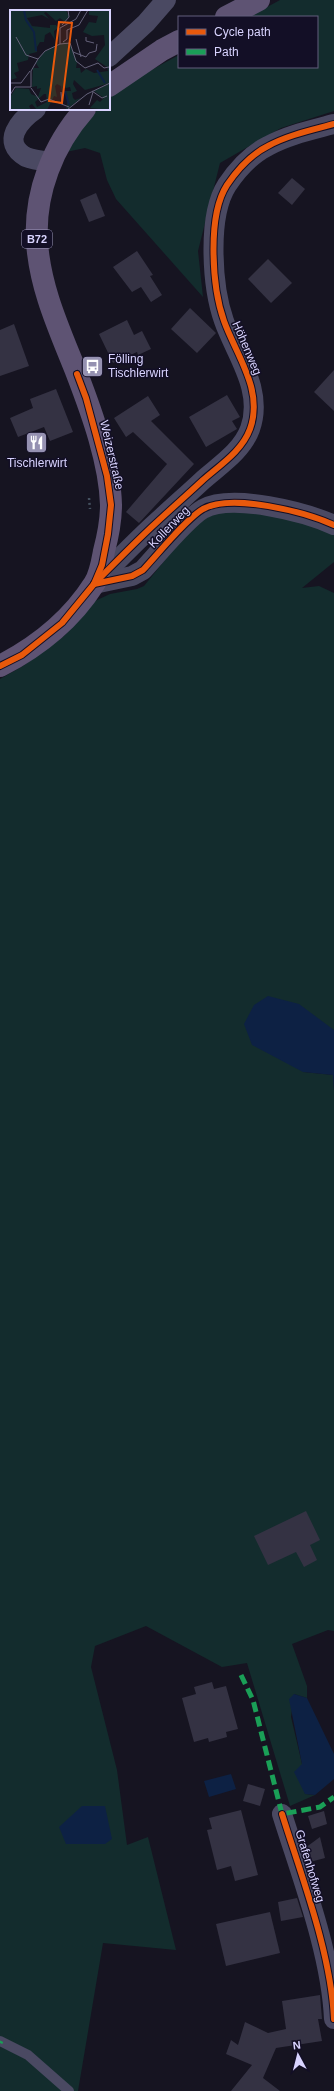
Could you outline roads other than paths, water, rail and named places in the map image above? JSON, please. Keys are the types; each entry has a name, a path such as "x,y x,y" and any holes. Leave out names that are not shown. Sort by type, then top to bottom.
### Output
{"main road":[{"path":"228,16 259,0"},
{"path":"110,85 162,50 178,42"},
{"name":"Weizerstraße","path":"0,666 22,655 62,623 94,584 102,565 108,534 111,505 107,476 98,439 77,374 53,317 40,268 37,220 39,200 51,162 72,123 84,110"}],"street":[{"path":"110,56 146,24 166,0"},
{"path":"35,110 19,122 14,130 14,142 17,151 27,158 51,162"},
{"name":"Höhenweg","path":"94,584 156,522 236,451 250,430 253,420 252,391 241,357 224,320 215,281 213,250 215,220 226,186 246,162 268,146 302,133 334,124"},
{"name":"Kollerweg","path":"94,584 132,576 143,570 196,514 211,506 229,504 257,504 314,517 334,525"},
{"name":"Grafenhofweg","path":"282,1814 313,1914 333,1994 334,2019"}],"lane":[{"path":"0,2041 28,2055 70,2091"}],"water":[{"path":"268,996 299,1004 334,1030 334,1090 333,1075 303,1072 252,1045 244,1024 254,1005"},
{"path":"294,1694 307,1698 334,1754 334,1779 315,1795 305,1794 294,1772 302,1764 289,1699"},
{"path":"231,1774 236,1789 209,1797 204,1781"},
{"path":"82,1806 105,1806 112,1839 105,1844 66,1844 59,1827"}],"place":[{"name":"Fölling Tischlerwirt","path":"93,366"},
{"name":"Tischlerwirt","path":"37,442"}]}
